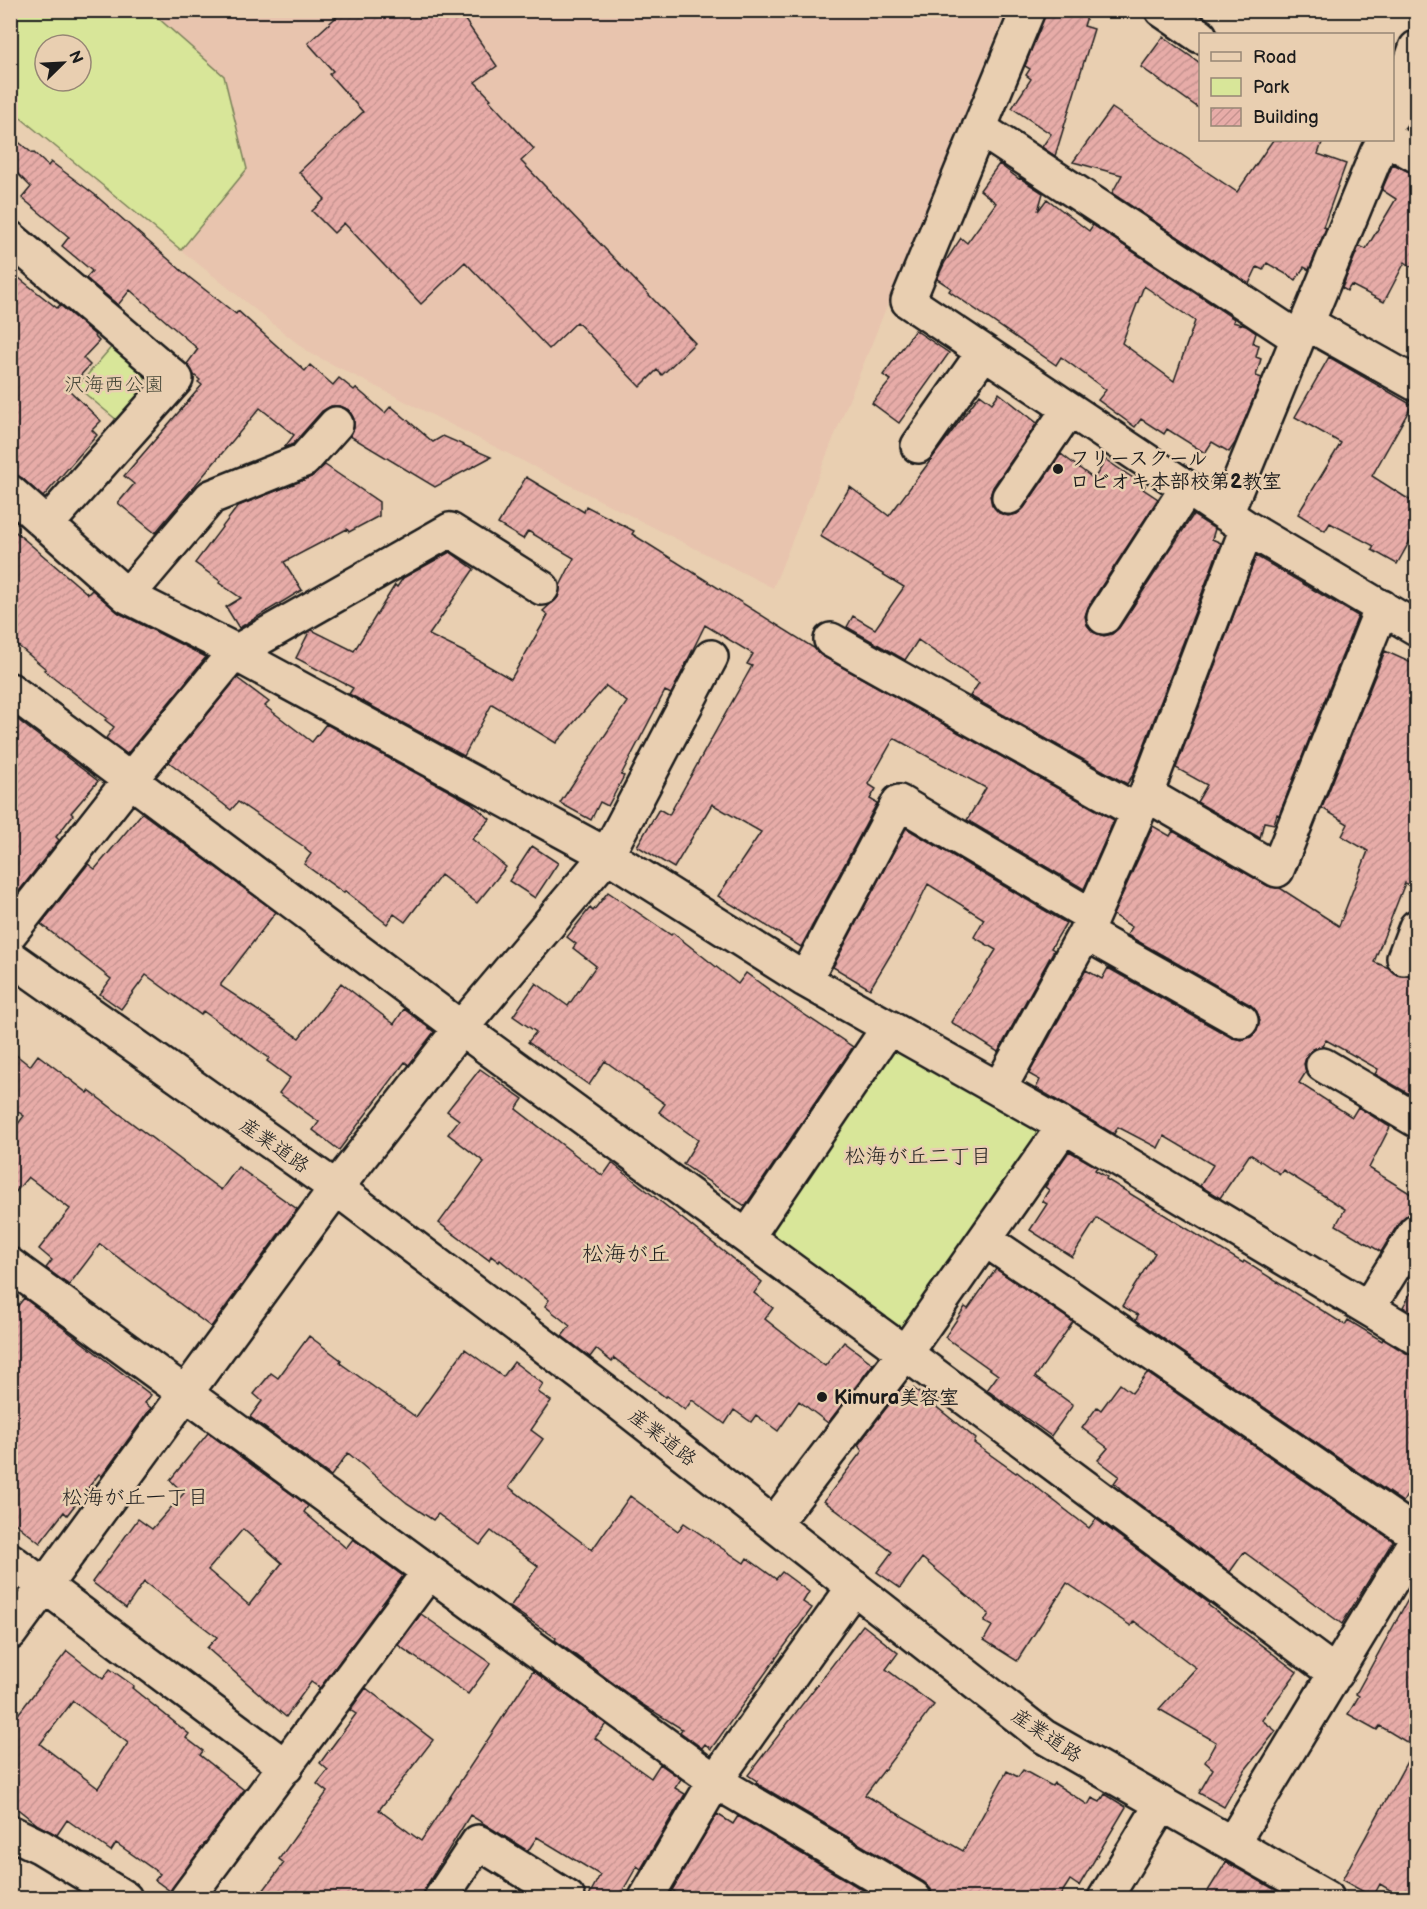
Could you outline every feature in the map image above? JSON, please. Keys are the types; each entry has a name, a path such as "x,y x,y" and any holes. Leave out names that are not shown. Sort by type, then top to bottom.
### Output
{"street":[{"path":"1028,10 908,302 1236,521 1416,628"},
{"path":"1162,10 1199,35"},
{"path":"1394,110 1416,48"},
{"path":"979,128 1303,330 1416,384"},
{"path":"999,1089 1088,924 1142,803 1236,521 1303,330 1377,143 1416,155"},
{"path":"10,238 176,379 47,524"},
{"path":"918,446 984,352"},
{"path":"1009,497 1069,409"},
{"path":"127,596 211,498 304,460 336,424"},
{"path":"1104,617 1187,488"},
{"path":"10,492 127,596 232,649 234,653 607,855 805,980 1064,1126 1416,1337"},
{"path":"10,933 130,780 234,653 450,530 542,588"},
{"path":"831,640 1142,803 1277,870 1382,607"},
{"path":"10,1632 336,1188 461,1028 607,855 711,657"},
{"path":"10,690 461,1028 905,1353 1336,1674"},
{"path":"805,980 899,802 1241,1021"},
{"path":"1404,958 1416,927"},
{"name":"産業道路","path":"10,957 336,1188 614,1398 1043,1737 1232,1844 1316,1896"},
{"path":"747,1237 889,1027"},
{"path":"1323,1065 1416,1120"},
{"path":"774,1524 905,1353 1064,1126"},
{"path":"1368,1308 1416,1231"},
{"path":"986,1240 1416,1534"},
{"path":"10,1265 715,1781 914,1899"},
{"path":"1232,1844 1416,1540"},
{"path":"10,1560 286,1767"},
{"path":"187,1899 429,1572"},
{"path":"646,1899 715,1781 854,1587"},
{"path":"1105,1899 1162,1804"},
{"path":"10,1832 41,1847 125,1899"},
{"path":"441,1899 478,1842 568,1899"}],"shaded area":[{"path":"150,11 1006,11 773,588 308,352 181,250 247,168 224,76"}],"green space":[{"path":"10,11 150,11 224,76 247,169 181,250 11,110"},
{"name":"沢海西公園","path":"114,344 146,373 143,390 118,421 77,387"},
{"path":"889,1027 1064,1126 905,1353 747,1237"}],"building":[{"path":"344,10 458,10 497,66 475,82 534,149 521,161 695,343 662,375 657,370 640,387 577,322 549,349 465,262 421,304 344,223 334,233 312,211 325,199 299,172 363,112 329,74 333,71 308,43"},
{"path":"1046,10 1089,10 1084,26 1094,29 1055,156 1042,147 1051,134 1012,108 1031,79 1026,75 1030,69 1025,66"},
{"path":"1163,37 1199,62 1199,108 1141,67"},
{"path":"1112,108 1237,192 1272,141 1323,141 1318,154 1346,164 1323,227 1326,228 1309,270 1304,267 1296,280 1267,263 1263,270 1257,267 1249,284 1112,193 1122,175 1073,162"},
{"path":"10,135 48,166 51,162 94,194 190,278 236,314 238,311 305,371 310,365 333,385 339,378 354,390 356,388 385,413 391,406 433,442 443,436 491,457 435,487 350,436 354,428 354,419 349,410 340,406 331,406 322,411 293,444 284,448 294,435 260,408 155,533 118,503 134,484 124,476 202,385 187,364 198,349 130,290 118,305 86,278 92,271 62,246 69,237 22,198 31,187 10,166"},
{"path":"999,164 1043,193 1038,211 1047,199 1089,231 1093,225 1234,319 1233,322 1246,326 1256,333 1253,343 1259,345 1256,357 1261,359 1256,376 1262,378 1235,443 1229,452 1212,442 1205,453 1167,429 1164,434 1141,419 1135,427 1098,400 1106,390 1061,357 1056,365 949,291 951,288 937,279 961,238 967,243 996,203 980,190","holes":["1144,286 1195,321 1174,381 1122,343"]},
{"path":"1393,164 1416,174 1416,270 1405,262 1384,302 1351,285 1347,291 1342,288 1359,246 1366,249 1396,199 1382,190"},
{"path":"10,271 57,308 60,305 99,341 83,358 90,365 68,389 101,421 92,430 97,435 43,497 22,478 10,474"},
{"path":"915,330 949,353 899,423 872,403 891,380 883,375"},
{"path":"1329,357 1412,405 1372,476 1416,504 1416,530 1397,564 1372,550 1374,546 1330,523 1325,531 1298,514 1341,443 1295,417"},
{"path":"999,393 1037,423 993,487 990,496 992,505 999,513 1008,516 1017,514 1024,508 1061,454 1094,479 1106,460 1145,486 1143,489 1158,499 1088,607 1085,616 1087,625 1093,632 1104,636 1112,634 1119,628 1193,515 1215,529 1212,539 1221,543 1133,775 1127,784 970,696 979,683 918,640 905,660 847,627 853,616 875,629 904,587 820,536 850,487 889,516 980,394 992,403"},
{"path":"325,465 379,502 379,516 349,532 347,529 284,562 302,590 239,628 226,607 241,598 195,563 238,506 311,477"},
{"path":"526,477 584,512 586,506 634,531 632,534 814,648 822,656 1114,820 1084,889 967,820 986,788 894,738 868,784 876,789 870,799 877,803 801,947 718,896 761,832 712,804 674,868 637,846 659,809 669,815 752,666 747,664 753,654 705,625 671,694 665,691 621,775 624,776 608,806 600,802 591,820 560,803 627,702 606,686 556,743 492,704 464,756 349,694 353,688 296,658 312,630 354,651 395,585 397,587 403,578 450,552 474,569 429,635 511,679 548,615 543,611 558,597 560,586 574,558 528,531 523,539 498,524"},
{"path":"10,527 88,594 92,590 119,613 206,657 127,754 106,738 114,727 105,720 107,718 44,670 46,669 10,639"},
{"path":"1256,556 1358,616 1279,815 1277,814 1274,824 1264,822 1260,838 1197,802 1207,785 1176,768"},
{"path":"1385,651 1416,665 1416,869 1410,885 1405,883 1374,962 1389,968 1397,975 1408,976 1416,980 1416,1098 1375,1074 1378,1069 1326,1040 1322,1046 1313,1049 1307,1055 1304,1064 1306,1072 1299,1083 1352,1117 1358,1107 1390,1127 1369,1168 1416,1197 1416,1212 1400,1221 1381,1252 1336,1225 1345,1209 1283,1170 1280,1174 1250,1154 1220,1198 1200,1186 1213,1165 1164,1136 1158,1148 1118,1127 1114,1134 1036,1088 1040,1080 1029,1074 1086,970 1102,979 1108,968 1232,1038 1242,1040 1251,1037 1257,1031 1260,1020 1251,1005 1127,935 1132,927 1113,915 1153,826 1170,836 1173,831 1268,886 1280,888 1339,926 1368,851 1342,836 1348,824 1322,808"},
{"path":"237,678 269,702 265,706 312,742 326,724 471,803 490,819 472,839 506,867 477,903 441,875 405,922 394,914 387,924 345,891 344,893 304,864 311,854 306,848 238,802 231,810 169,762"},
{"path":"10,714 98,781 71,813 73,815 56,837 59,840 12,900"},
{"path":"142,813 276,912 221,986 299,1038 341,983 394,1024 404,1009 434,1032 409,1065 405,1062 339,1150 313,1130 319,1122 279,1093 290,1078 267,1061 269,1058 203,1011 201,1015 146,975 121,1009 100,994 111,979 41,924 88,864 95,869"},
{"path":"906,828 1066,923 1051,948 1054,950 998,1052 951,1022 996,950 974,937 984,919 928,884 902,936 870,989 833,967"},
{"path":"532,846 558,863 535,898 509,881"},
{"path":"608,892 671,935 673,933 738,984 746,973 853,1047 745,1206 683,1164 698,1140 659,1112 665,1104 605,1061 589,1085 528,1042 536,1032 513,1016 536,983 568,1006 596,966 573,948 576,944 567,937 590,908 593,911"},
{"path":"10,1050 30,1066 38,1055 221,1190 238,1167 297,1209 211,1327 100,1244 69,1285 46,1268 52,1260 39,1249 70,1209 28,1177 10,1199 10,1134 24,1116 10,1106"},
{"path":"480,1069 523,1099 516,1109 603,1176 612,1163 762,1282 754,1293 773,1308 765,1319 825,1366 844,1342 873,1364 828,1423 799,1401 778,1431 756,1415 751,1422 734,1410 725,1424 692,1400 685,1410 614,1358 612,1362 596,1349 590,1357 562,1336 570,1326 545,1306 549,1300 500,1260 499,1262 491,1256 489,1260 439,1223 484,1162 448,1134 459,1120 447,1111"},
{"path":"1069,1151 1097,1167 1095,1170 1107,1177 1106,1179 1243,1263 1244,1261 1345,1325 1348,1320 1382,1341 1383,1339 1406,1353 1416,1356 1416,1479 1403,1502 1136,1320 1138,1315 1122,1306 1155,1253 1097,1218 1072,1257 1030,1230 1047,1204 1042,1201 1049,1190 1045,1187"},
{"path":"996,1269 1073,1322 1035,1377 1073,1405 1051,1436 987,1390 998,1375 945,1337 965,1307 968,1309"},
{"path":"1416,1284 1416,1315 1403,1307"},
{"path":"24,1298 151,1395 145,1403 151,1408 102,1476 99,1474 67,1515 64,1512 40,1543 10,1519 10,1316"},
{"path":"309,1336 341,1360 340,1363 416,1417 465,1349 503,1377 514,1362 543,1384 538,1392 551,1401 531,1430 543,1439 509,1487 592,1550 630,1496 678,1531 684,1523 744,1563 747,1558 776,1579 782,1572 809,1592 803,1602 812,1608 711,1749 705,1744 702,1748 680,1732 682,1729 643,1705 555,1640 556,1638 510,1607 538,1566 491,1531 480,1545 438,1514 433,1520 407,1503 348,1453 331,1476 250,1417 262,1401 254,1394 271,1373 278,1378"},
{"path":"1147,1373 1393,1541 1342,1624 1244,1552 1230,1572 1114,1483 1119,1476 1098,1460 1108,1448 1082,1428 1097,1407 1101,1410 1120,1384 1132,1393"},
{"path":"903,1386 910,1391 913,1388 976,1439 974,1443 1017,1472 1089,1528 1096,1519 1297,1672 1262,1720 1276,1731 1245,1770 1224,1807 1199,1793 1213,1769 1205,1762 1216,1742 1159,1709 1196,1668 1134,1621 1131,1626 1067,1583 1017,1661 984,1640 992,1626 984,1622 989,1614 922,1558 900,1588 877,1572 892,1552 824,1501 862,1451 858,1445"},
{"path":"208,1433 308,1506 304,1512 346,1548 353,1539 403,1576 320,1688 311,1682 286,1717 207,1648 217,1637 144,1582 126,1608 92,1582 138,1519 152,1529 184,1493 170,1480","holes":["243,1529 282,1563 249,1605 208,1570"]},
{"path":"1416,1585 1416,1899 1405,1899 1380,1884 1373,1897 1342,1880 1415,1747 1380,1726 1377,1730 1348,1714 1359,1696 1356,1694"},
{"path":"421,1614 491,1663 468,1694 398,1645"},
{"path":"863,1625 898,1653 886,1669 934,1705 865,1795 963,1851 1007,1771 1018,1777 1023,1770 1052,1786 1054,1783 1088,1805 1092,1798 1100,1802 1105,1794 1126,1807 1079,1886 1070,1880 1058,1899 933,1899 931,1889 924,1882 756,1783 757,1781 748,1775"},
{"path":"67,1651 103,1679 110,1669 134,1686 132,1688 189,1734 186,1738 203,1751 200,1755 244,1790 170,1891 155,1880 160,1874 116,1843 111,1851 67,1820 57,1835 38,1825 10,1803 10,1721 12,1722","holes":["73,1701 128,1743 98,1788 40,1744"]},
{"path":"533,1671 606,1724 595,1738 651,1778 660,1764 681,1779 675,1788 685,1794 641,1869 637,1866 618,1899 587,1899 600,1875 537,1837 528,1851 470,1815 425,1888 423,1899 257,1899 284,1863 279,1859 327,1792 317,1784 328,1770 320,1763 356,1714 350,1710 366,1688 433,1740 379,1810 421,1841"},
{"path":"717,1814 733,1824 738,1816 878,1899 685,1899 672,1890"},
{"path":"1226,1862 1281,1893 1289,1899 1203,1899"}],"place":[{"name":"フリースクール ロビオキ本部校第2教室","path":"1058,469"},
{"name":"Kimura美容室","path":"822,1397"}],"district":[{"name":"松海が丘二丁目","path":"918,1156"},
{"name":"松海が丘","path":"626,1253"},
{"name":"松海が丘一丁目","path":"135,1497"}]}
